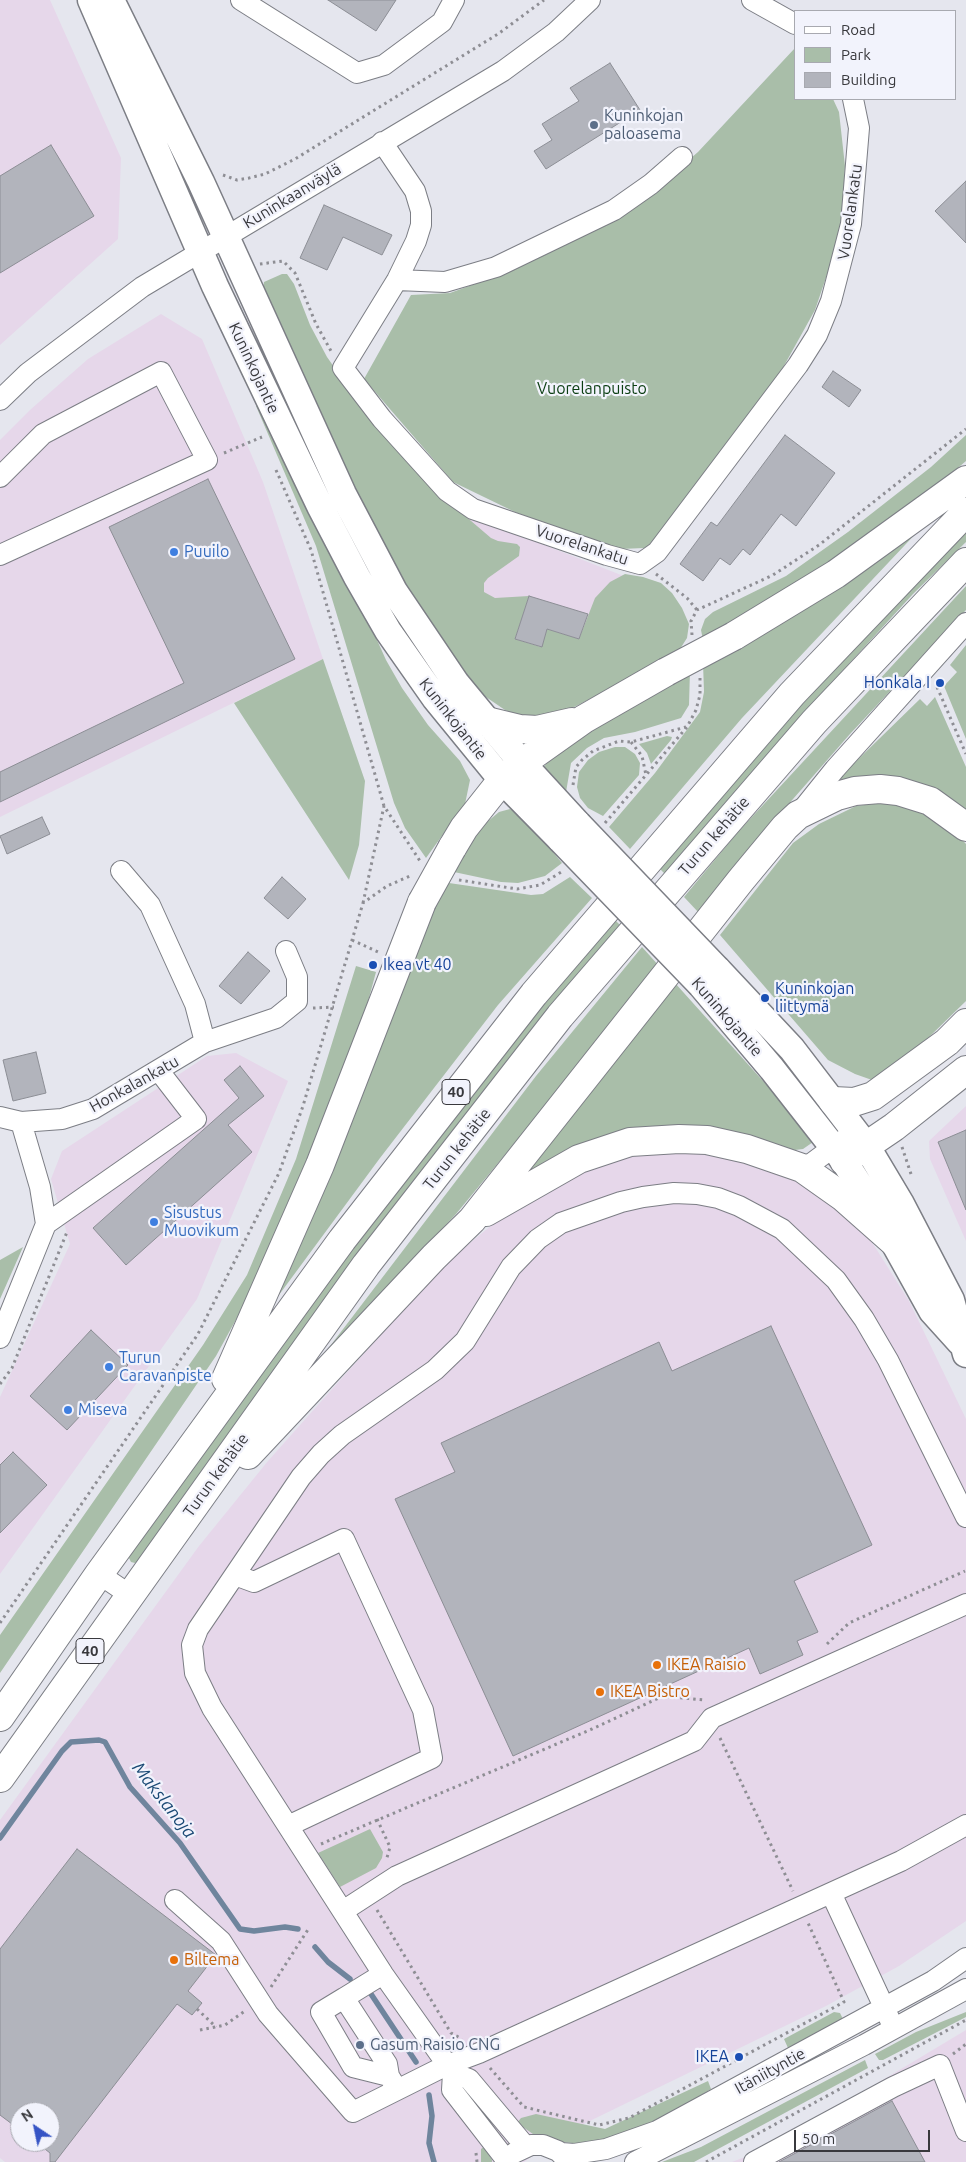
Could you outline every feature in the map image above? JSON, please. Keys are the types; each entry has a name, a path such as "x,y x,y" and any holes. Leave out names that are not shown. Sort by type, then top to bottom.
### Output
{"highway":[{"path":"206,1426 320,1165 422,902 464,828 512,772 584,719 734,636 836,574 966,480"},
{"name":"40","path":"0,1717 99,1574 342,1240 534,994 792,694 966,512"},
{"name":"Turun kehätie","path":"0,1778 366,1265 560,1016 814,722 966,562"},
{"path":"487,721 520,729 537,730 584,719"},
{"path":"181,1525 322,1378 434,1257 472,1220 741,880 785,827 798,815 837,796 855,791 880,789 898,791 930,801 966,827"},
{"path":"833,1102 854,1102 873,1096 947,1042 966,1023"},
{"path":"850,1146 966,1070"},
{"path":"472,1220 579,1159 630,1142 679,1138 707,1140 747,1149 802,1168 843,1197 895,1243"}],"main road":[{"name":"Kuninkojantie","path":"91,0 200,251 320,506 357,577 388,630 435,698 512,772 709,977 792,1049 833,1102 850,1146 895,1243 932,1311 964,1348"},
{"name":"Kuninkojantie","path":"111,0 226,236 290,383 372,551 413,621 456,683 487,721 512,772"},
{"name":"Kuninkojantie","path":"709,977 772,1069 850,1146 901,1204 951,1300 964,1348"}],"street":[{"path":"241,0 357,73 384,65 442,22 454,0"},
{"name":"Kuninkaanväylä","path":"0,400 28,373 113,307 200,251 503,71 556,32 590,0"},
{"path":"752,0 794,23"},
{"name":"Vuorelankatu","path":"343,368 382,419 447,491 473,509 589,549 640,564 657,552 798,366 817,335 831,301 851,224 859,136 853,100"},
{"path":"343,368 397,280 416,241 421,225 421,211 415,192 382,142"},
{"path":"397,280 445,282 496,267 614,210 650,184 682,157"},
{"path":"0,477 43,434 162,372 207,460 0,555"},
{"path":"798,815 835,769 966,623"},
{"path":"121,871 150,905 195,1004 205,1042"},
{"name":"Honkalankatu","path":"0,1118 21,1122 62,1119 93,1109 205,1042 276,1018 297,1001 297,977 286,951"},
{"path":"46,1224 196,1119 159,1071"},
{"path":"0,1338 46,1224 40,1188 21,1122"},
{"path":"802,1168 850,1146"},
{"path":"526,2147 470,2079 450,2069 383,1974 212,1708 200,1686 192,1661 192,1645 198,1629 301,1477 321,1454 342,1435 435,1370 465,1341 511,1267 538,1239 561,1223 621,1202 674,1193 718,1198 760,1216 782,1229 836,1280 864,1319 888,1360 966,1517"},
{"path":"235,1575 254,1582 344,1539 423,1710 432,1758 288,1826"},
{"path":"99,1574 130,1595"},
{"path":"343,1911 397,1876 694,1741 712,1718 966,1604"},
{"path":"175,1900 221,1942 268,2014 353,2112 393,2083 450,2069 479,2053 901,1861 966,1825"},
{"path":"831,1893 895,2029"},
{"name":"Itäniityntie","path":"565,2158 574,2154 606,2149 657,2131 933,1981 966,1958"},
{"path":"383,1974 321,2012 353,2067 393,2083"},
{"name":"Itäniityntie","path":"635,2162 895,2029 966,1989"},
{"path":"344,1998 387,2064 393,2083"},
{"path":"754,2162 893,2087 940,2065 966,2131"},
{"path":"450,2069 452,2090 507,2161 511,2155 526,2147 543,2145 565,2158"}],"path":[{"path":"220,173 226,178 237,180 249,178 265,174 295,159 498,34 544,0"},
{"path":"260,264 283,261 295,273 316,324 343,368"},
{"path":"258,428 266,446"},
{"path":"207,460 262,437"},
{"path":"274,463 311,550 384,806 422,864"},
{"path":"640,564 687,598 697,610"},
{"path":"938,686 966,754"},
{"path":"573,788 576,768 582,760 608,744 619,741 631,742 687,727"},
{"path":"631,742 642,756 646,775"},
{"path":"0,1623 198,1334 279,1173 306,1097 363,903 384,806"},
{"path":"363,903 387,886 415,874"},
{"path":"352,940 378,951 376,958"},
{"path":"0,1384 12,1368 81,1199"},
{"path":"826,1646 849,1623 965,1571"},
{"path":"318,1845 592,1729 663,1696 705,1700"},
{"path":"368,1894 451,2033 469,2042 524,2107 599,2125 629,2118 844,2002 801,1907 716,1730"},
{"path":"377,1819 390,1847 383,1870"},
{"path":"197,2009 216,2027"},
{"path":"706,2162 713,2160 966,2020"}],"shaded area":[{"path":"0,0 50,0 121,158 118,239 0,345"},
{"path":"161,314 202,339 263,482 323,659 0,817 0,440 30,410 88,359"},
{"path":"445,506 644,584 555,669 479,629"},
{"path":"236,1053 288,1081 197,1299 0,1574 0,1397 70,1244 51,1179 62,1151 207,1056"},
{"path":"966,1106 966,1241 930,1159 929,1141"},
{"path":"680,1146 796,1175 859,1226 875,1247 909,1301 966,1419 966,1921 899,1966 826,2006 563,2134 524,2162 5,2162 0,2158 0,1820 199,1546 268,1461 442,1266 498,1220 588,1164"},
{"path":"966,2030 966,2162 732,2162 771,2147"}],"green space":[{"name":"Vuorelanpuisto","path":"794,49 794,100 833,100 839,112 845,166 842,219 832,260 815,310 780,373 660,540 644,548 621,549 517,513 453,482 364,379 411,295 450,293 516,269 591,231 649,194 698,152"},
{"path":"282,274 287,274 294,284 310,325 327,357 346,384 436,491 491,538 517,544 520,547 519,556 488,578 484,583 484,592 495,598 529,596 515,639 541,647 547,629 579,639 595,598 610,582 625,574 661,583 672,593 682,608 689,624 687,638 680,649 669,658 551,719 519,716 505,710 483,695 470,681 385,557 263,291 264,282"},
{"path":"258,405 355,591 386,660 402,688 428,725 460,761 470,780 465,804 426,858 405,828 394,803 316,546 256,406"},
{"path":"966,435 966,461 926,495 830,564 703,640 701,630 705,619 713,612 786,576 848,532 931,467"},
{"path":"921,528 742,718 630,849 609,827 655,773 700,712 704,692 703,663"},
{"path":"966,529 966,542 913,594 804,713 665,874 657,866 798,706"},
{"path":"966,586 966,610 850,734 751,847 699,913 684,897 738,832"},
{"path":"966,645 966,739 944,686 957,672 950,665"},
{"path":"323,659 365,781 359,845 349,880 234,703"},
{"path":"690,670 689,705 681,718 635,732 604,738 587,748 571,763 566,792 542,769 556,752"},
{"path":"935,697 966,767 966,810 842,781 840,777 920,699 927,706"},
{"path":"667,736 672,737 671,740 651,764 647,753 639,744"},
{"path":"615,747 625,747 635,754 640,763 639,775 603,816 588,808 580,798 577,787 579,772 588,760 599,752"},
{"path":"881,803 912,808 933,818 956,833 966,844 966,1001 923,1043 879,1078 872,1080 855,1074 828,1060 720,935 793,843 819,824 856,806"},
{"path":"510,809 525,818 562,863 545,876 518,883 501,882 454,872 463,850 481,827 499,812"},
{"path":"570,877 592,898 498,1005 380,1158 276,1299 367,1081 431,906 449,883 531,895 543,894"},
{"path":"614,919 622,927 335,1288 138,1561 135,1563 131,1562 128,1556 327,1283 422,1157 582,956"},
{"path":"642,947 660,967 456,1214 321,1358 536,1076"},
{"path":"356,966 376,972 354,1053 256,1283 216,1356 0,1673 0,1635 203,1345 247,1275 296,1159"},
{"path":"675,983 816,1140 803,1149 795,1150 781,1147 572,1148 525,1173"},
{"path":"23,1247 0,1299 0,1260"},
{"path":"370,1829 383,1852 382,1858 376,1868 340,1887 318,1853"},
{"path":"834,2012 840,2013 845,2023 832,2032 788,2048 784,2039"},
{"path":"966,2012 966,2017 883,2060 879,2060 875,2054 916,2032"},
{"path":"865,2060 868,2068 694,2162 662,2162 701,2147"},
{"path":"708,2081 711,2089 657,2123 594,2145 562,2142 533,2134 517,2123 521,2118 536,2114 605,2129"},
{"path":"485,2146 492,2162 481,2162 481,2149"}],"building":[{"path":"328,0 396,0 376,31"},
{"path":"610,63 640,110 546,169 534,151 552,140 542,124 579,101 570,88"},
{"path":"51,145 94,216 0,273 0,176"},
{"path":"966,181 966,243 935,211"},
{"path":"324,205 392,235 382,255 343,237 327,270 300,258"},
{"path":"833,371 861,390 849,407 822,387"},
{"path":"785,435 835,473 796,526 781,514 750,555 743,549 730,565 720,558 703,581 680,564 711,522 717,526"},
{"path":"208,479 295,659 0,802 0,772 184,683 109,527"},
{"path":"529,596 588,614 579,639 547,629 542,647 515,639"},
{"path":"42,817 50,834 7,854 0,836"},
{"path":"282,877 306,899 288,919 264,898"},
{"path":"248,952 270,971 241,1004 219,986"},
{"path":"36,1052 46,1093 13,1101 3,1060"},
{"path":"240,1066 264,1096 228,1125 252,1152 126,1265 93,1228 239,1098 224,1080"},
{"path":"966,1130 966,1210 938,1142"},
{"path":"771,1326 872,1545 794,1581 818,1632 797,1641 803,1655 760,1674 749,1648 513,1756 395,1499 455,1472 441,1443 659,1342 672,1371"},
{"path":"91,1330 128,1365 67,1430 30,1396"},
{"path":"13,1452 47,1485 0,1533 0,1465"},
{"name":"Biltema","path":"77,1849 216,1955 188,1991 202,2003 192,2015 177,2004 55,2162 50,2162 49,2152 60,2152 60,2102 10,2102 10,2122 0,2115 0,1949"},
{"path":"892,2101 925,2162 779,2162"}],"waterway":[{"name":"Makslanoja","path":"0,1838 62,1751 71,1742 99,1740 105,1742 130,1787 180,1843 240,1929 254,1931 285,1927 298,1929"},
{"name":"Makslanoja","path":"315,1947 328,1962 350,1979"},
{"name":"Makslanoja","path":"371,1994 416,2062"},
{"name":"Makslanoja","path":"429,2095 432,2116 429,2143 434,2162"}],"place":[{"name":"Kuninkojan paloasema","path":"594,125"},
{"name":"Puuilo","path":"174,552"},
{"name":"Honkala I","path":"940,683"},
{"name":"Ikea vt 40","path":"373,965"},
{"name":"Kuninkojan liittymä","path":"765,998"},
{"name":"Sisustus Muovikum","path":"154,1222"},
{"name":"Turun Caravanpiste","path":"109,1367"},
{"name":"Miseva","path":"68,1410"},
{"name":"IKEA Raisio","path":"657,1665"},
{"name":"IKEA Bistro","path":"600,1692"},
{"name":"Biltema","path":"174,1960"},
{"name":"Gasum Raisio CNG","path":"360,2045"},
{"name":"IKEA","path":"739,2057"}]}
